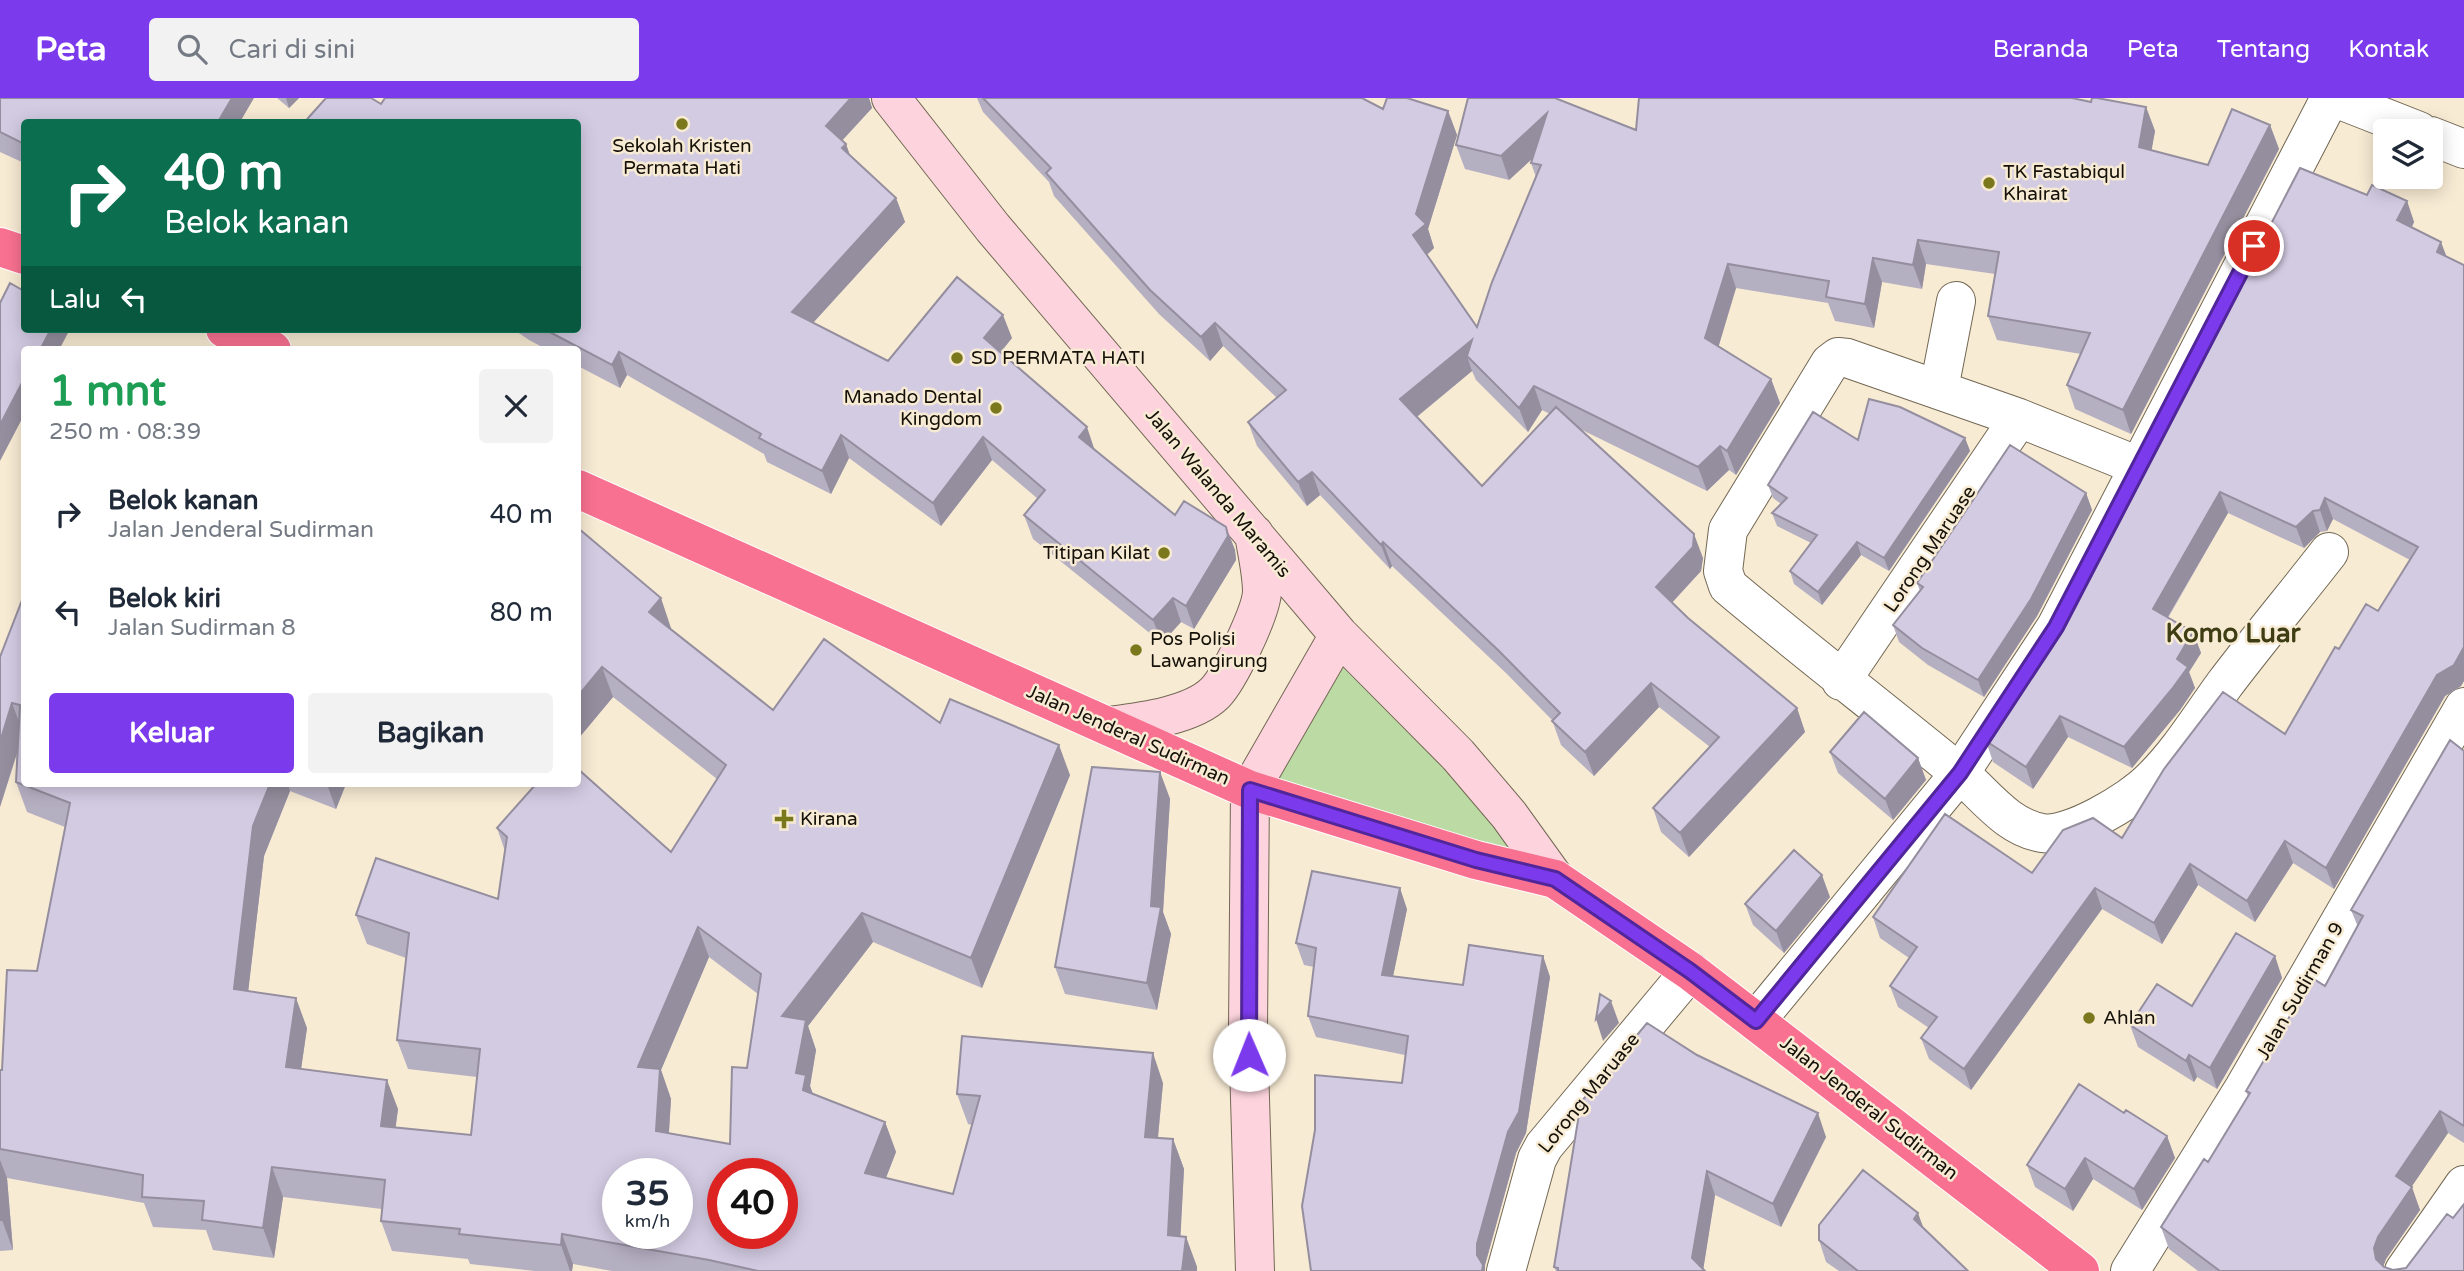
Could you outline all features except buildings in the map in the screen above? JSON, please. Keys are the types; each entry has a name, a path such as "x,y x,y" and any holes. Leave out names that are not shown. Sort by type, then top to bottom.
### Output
{"highway":[{"path":"0,247 21,254"},
{"path":"234,333 263,346"},
{"name":"Jalan Jenderal Sudirman","path":"581,490 1250,790 1476,860 1555,879 1690,971 2080,1271"}],"street":[{"name":"Jalan Walanda Maramis","path":"891,98 993,228 1339,635 1458,755 1509,814 1555,879"},
{"path":"1756,1021 1960,773 2056,627 2330,98"},
{"path":"2335,98 2388,119"},
{"path":"2443,141 2464,149"},
{"path":"1939,389 1956,301"},
{"path":"2141,467 2020,418 1838,357 1830,363 1724,541 1723,571 1728,586 1841,681 1960,773 2010,820 2044,833 2068,829 2108,811 2149,782 2184,742 2225,684 2329,552"},
{"name":"Lorong Maruase","path":"1841,681 2020,418"},
{"path":"1108,726 1186,709 1214,694 1256,617 1262,595 1254,534"},
{"path":"1255,1271 1248,1029 1250,790 1339,635"},
{"name":"Jalan Sudirman 9","path":"2130,1271 2244,1088 2464,707"},
{"name":"Lorong Maruase","path":"1506,1271 1536,1159 1690,971"},
{"path":"2404,1271 2464,1185"}],"green space":[{"path":"1340,657 1468,776 1535,865 1270,782"}],"place":[{"name":"Sekolah Kristen Permata Hati","path":"682,124"},
{"name":"TK Fastabiqul Khairat","path":"1989,183"},
{"name":"SD PERMATA HATI","path":"957,358"},
{"name":"Manado Dental Kingdom","path":"996,408"},
{"name":"Titipan Kilat","path":"1164,553"},
{"name":"Pos Polisi Lawangirung","path":"1136,650"},
{"name":"Kirana","path":"784,819"},
{"name":"Ahlan","path":"2089,1018"}],"district":[{"name":"Komo Luar","path":"2233,633"}],"route":[{"path":"1249,1055 1250,790 1476,860 1555,879 1690,971 1756,1021 1960,773 2056,627 2254,246"}]}
